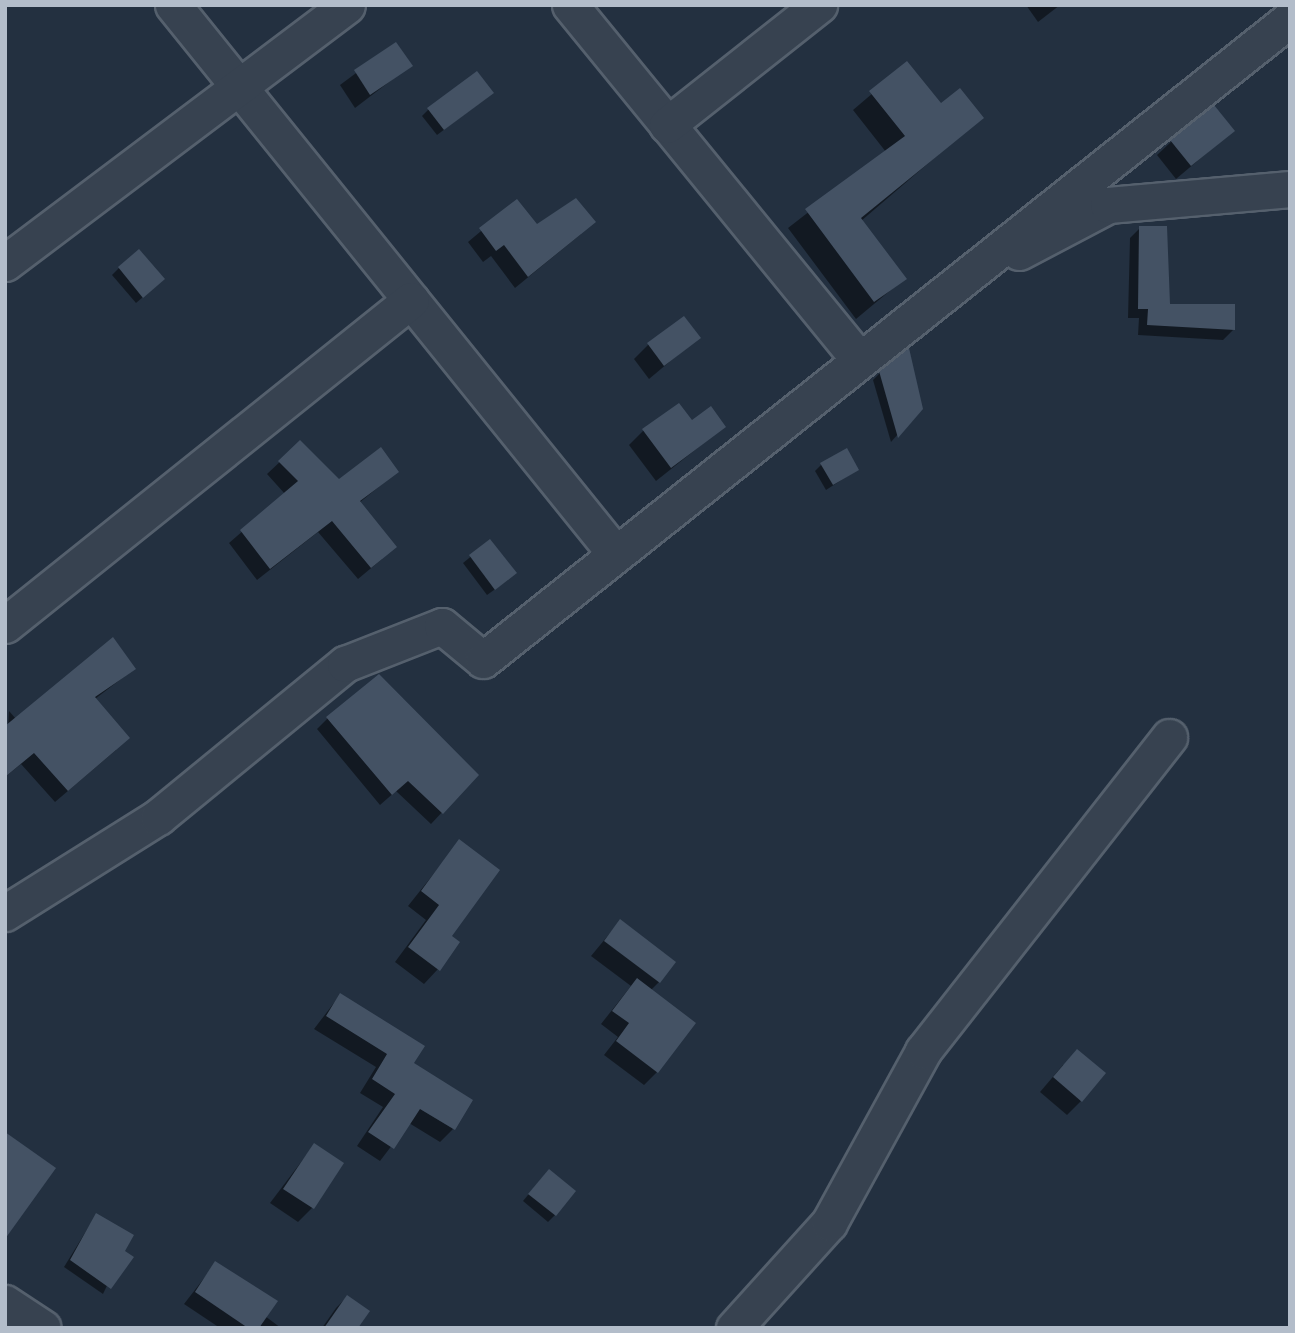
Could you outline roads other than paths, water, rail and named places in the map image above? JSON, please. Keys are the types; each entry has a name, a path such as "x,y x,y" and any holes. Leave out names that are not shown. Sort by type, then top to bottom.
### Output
{"street":[{"path":"173,5 614,552"},
{"path":"5,263 347,5"},
{"path":"570,5 858,358"},
{"path":"667,125 819,5"},
{"path":"8,906 158,817 345,664 442,626 483,660 858,358 1290,19"},
{"path":"916,312 1108,205 1290,189"},
{"path":"5,625 411,300"},
{"path":"734,1328 829,1223 923,1051 1169,737"},
{"path":"5,1303 43,1328"}]}
